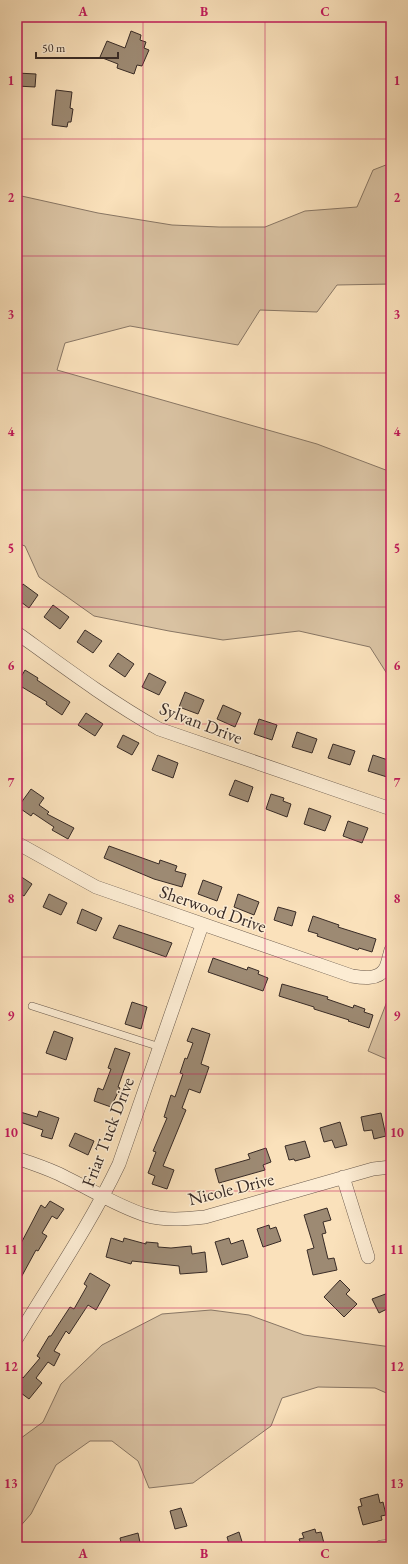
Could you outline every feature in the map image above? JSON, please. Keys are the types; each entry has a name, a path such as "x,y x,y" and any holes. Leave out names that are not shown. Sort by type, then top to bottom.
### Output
{"street":[{"name":"Sylvan Drive","path":"17,633 104,695 159,729 391,809"},
{"name":"Sherwood Drive","path":"17,843 96,887 352,976 365,979 374,977 384,970 391,950"},
{"name":"Friar Tuck Drive","path":"17,1338 75,1245 103,1197 119,1164 202,925"},
{"name":"Nicole Drive","path":"17,1158 64,1176 103,1197 145,1215 182,1220 206,1217 343,1177 373,1169 391,1167"},
{"path":"343,1177 368,1257"},
{"path":"381,1547 391,1546"}],"lane":[{"path":"32,1006 160,1047"}],"shaded area":[{"path":"391,163 391,284 337,285 317,312 260,310 238,345 130,326 65,343 57,370 317,444 391,472 391,680 370,647 299,631 223,640 94,616 39,577 25,546 17,543 17,195 98,213 172,225 265,227 305,211 357,207 373,170"},
{"path":"391,991 391,1061 368,1051"},
{"path":"211,1310 249,1315 304,1335 391,1347 391,1395 375,1388 318,1387 282,1398 271,1426 193,1483 149,1488 138,1461 112,1441 90,1441 56,1465 31,1514 17,1530 17,1441 43,1422 61,1384 102,1345 162,1314"}],"building":[{"path":"131,31 141,35 140,40 146,42 144,48 149,50 142,66 137,65 134,74 117,68 118,64 100,57 107,41 125,48"},
{"path":"17,73 36,74 35,87 17,86"},
{"path":"56,90 72,92 70,108 73,109 71,122 68,122 67,127 52,125"},
{"path":"23,584 38,595 29,608 17,599 17,593"},
{"path":"53,605 69,617 60,629 44,617"},
{"path":"85,630 102,641 93,653 77,642"},
{"path":"118,653 134,664 125,677 109,666"},
{"path":"25,670 70,702 62,715 46,704 47,702 17,684"},
{"path":"149,673 166,682 159,695 142,687"},
{"path":"185,692 204,700 198,714 179,707"},
{"path":"223,705 241,713 235,727 217,719"},
{"path":"86,713 103,724 95,736 78,725"},
{"path":"259,719 277,725 272,740 254,734"},
{"path":"297,732 317,739 312,753 292,747"},
{"path":"123,735 139,743 132,755 117,747"},
{"path":"333,744 355,751 350,765 328,758"},
{"path":"158,755 178,763 173,778 152,770"},
{"path":"373,755 391,761 387,777 368,771"},
{"path":"235,780 253,787 248,802 229,795"},
{"path":"31,789 44,798 39,805 49,812 47,814 74,828 68,839 52,830 54,827 33,813 31,816 18,807"},
{"path":"271,794 284,798 283,801 291,804 287,817 266,809"},
{"path":"309,808 331,816 325,831 304,824"},
{"path":"348,821 368,828 362,843 343,836"},
{"path":"109,846 159,864 160,860 177,866 175,871 186,874 182,887 154,879 104,858"},
{"path":"17,874 32,884 24,896 17,892"},
{"path":"203,880 222,887 217,901 198,894"},
{"path":"49,894 67,903 61,915 43,907"},
{"path":"238,894 259,902 254,915 234,907"},
{"path":"278,907 296,912 292,926 274,920"},
{"path":"82,909 102,918 96,931 77,923"},
{"path":"313,916 339,925 338,927 376,939 372,952 359,948 358,950 317,936 318,934 308,931"},
{"path":"119,925 172,943 166,957 113,938"},
{"path":"213,958 247,970 248,967 259,971 258,974 268,978 263,991 208,972"},
{"path":"282,984 328,997 327,999 353,1008 354,1005 365,1009 364,1012 373,1015 369,1028 314,1009 314,1007 279,996"},
{"path":"132,1002 147,1007 141,1029 125,1024"},
{"path":"192,1028 210,1034 201,1064 209,1067 200,1093 189,1089 182,1108 186,1110 163,1166 174,1170 167,1189 152,1184 155,1176 148,1173 156,1152 153,1151 167,1118 164,1117 171,1095 175,1097 183,1074 180,1073 185,1058 187,1059 193,1043 187,1041"},
{"path":"54,1031 73,1038 66,1060 46,1053"},
{"path":"115,1048 130,1053 118,1087 120,1088 111,1107 94,1101 98,1088 103,1090 111,1069 108,1068"},
{"path":"17,1111 37,1117 39,1111 59,1118 52,1139 41,1136 43,1130 17,1121"},
{"path":"381,1113 386,1136 374,1139 372,1130 364,1131 361,1117"},
{"path":"340,1122 347,1145 335,1148 332,1140 324,1142 320,1128"},
{"path":"75,1133 94,1141 88,1155 69,1146"},
{"path":"305,1141 310,1157 295,1161 294,1159 289,1160 285,1146"},
{"path":"266,1148 271,1162 263,1165 265,1170 219,1183 215,1169 250,1159 248,1154"},
{"path":"50,1201 64,1209 57,1219 52,1216 42,1233 47,1236 38,1251 36,1250 17,1285 17,1251 41,1205 45,1208"},
{"path":"327,1208 331,1220 323,1222 326,1233 322,1234 328,1259 334,1258 337,1270 313,1275 307,1250 314,1248 304,1215"},
{"path":"269,1225 270,1229 276,1227 281,1241 263,1247 257,1229"},
{"path":"111,1238 123,1242 124,1238 146,1244 146,1242 158,1243 158,1247 171,1248 191,1246 192,1254 205,1252 207,1272 180,1274 179,1266 132,1261 131,1264 106,1257"},
{"path":"229,1238 231,1244 243,1240 248,1257 222,1265 215,1242"},
{"path":"90,1273 110,1285 96,1310 88,1305 69,1334 66,1331 54,1351 60,1354 54,1366 48,1362 36,1378 42,1383 29,1399 17,1390 17,1383 40,1358 37,1356 49,1336 51,1336 70,1307 74,1309 87,1286 84,1284"},
{"path":"340,1280 350,1290 346,1294 357,1304 344,1317 324,1297"},
{"path":"391,1292 391,1307 379,1313 372,1299"},
{"path":"378,1494 380,1503 383,1502 386,1515 381,1516 382,1520 363,1525 358,1507 362,1506 360,1499"},
{"path":"181,1508 187,1526 175,1529 170,1511"},
{"path":"315,1529 316,1533 321,1532 325,1547 302,1547 299,1539 304,1538 302,1533"},
{"path":"239,1532 243,1545 230,1547 227,1537"},
{"path":"138,1533 141,1547 122,1547 120,1538"}]}
